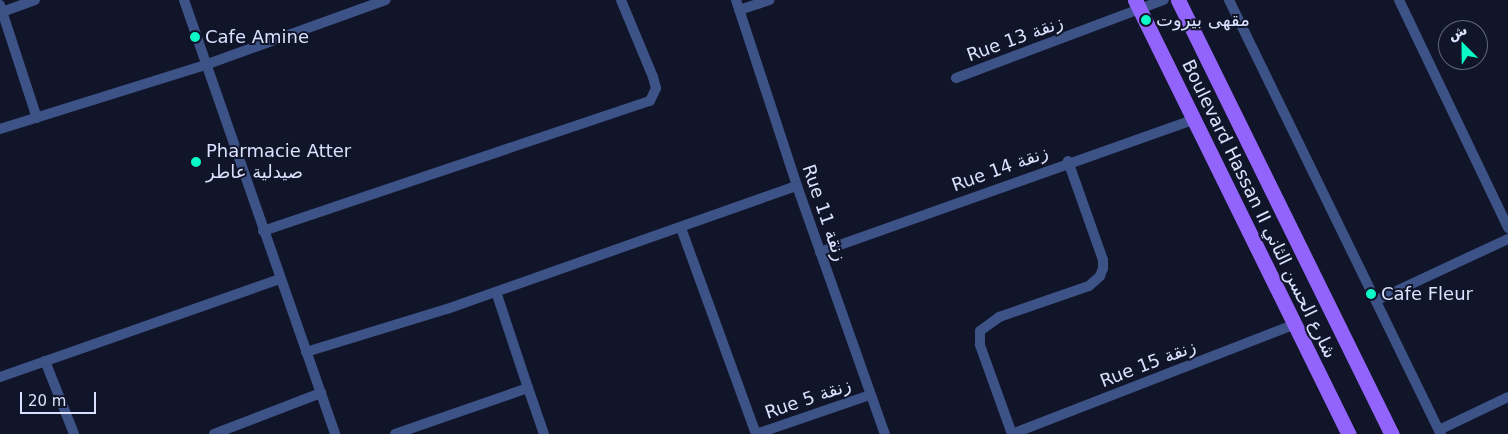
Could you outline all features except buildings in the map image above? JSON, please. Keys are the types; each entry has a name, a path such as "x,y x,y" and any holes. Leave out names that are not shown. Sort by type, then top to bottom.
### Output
{"main road":[{"name":"Boulevard Hassan II شارع الحسن الثاني","path":"1178,0 1388,433"},
{"name":"Boulevard Hassan II شارع الحسن الثاني","path":"1138,6 1350,434"}],"street":[{"path":"35,0 1,9 37,118"},
{"path":"184,0 204,65 335,434"},
{"path":"0,129 204,65 386,0"},
{"path":"263,231 650,101 656,88 653,77 621,0"},
{"path":"738,5 769,0"},
{"name":"Rue 13 زنقة","path":"956,78 1138,6 1164,0"},
{"path":"1229,0 1378,300 1440,432 1508,397"},
{"path":"1399,0 1508,228"},
{"name":"Rue 11 زنقة","path":"738,5 797,186 885,434"},
{"name":"Rue 14 زنقة","path":"820,252 1068,162 1193,120"},
{"path":"1012,434 980,345 980,331 999,317 1089,286 1100,276 1102,268 1103,260 1068,162"},
{"path":"306,352 496,292 797,186"},
{"path":"681,228 756,434"},
{"path":"1378,300 1508,239"},
{"path":"0,377 280,279"},
{"path":"496,292 544,434"},
{"name":"Rue 15 زنقة","path":"1012,434 1295,324"},
{"path":"45,361 74,434"},
{"path":"395,434 528,388"},
{"path":"214,434 321,393"},
{"name":"Rue 5 زنقة","path":"756,434 870,395"}],"place":[{"name":"مقهى بيروت","path":"1146,20"},
{"name":"Cafe Amine","path":"195,37"},
{"name":"Pharmacie Atter صيدلية عاطر","path":"196,162"},
{"name":"Cafe Fleur","path":"1371,294"}]}
